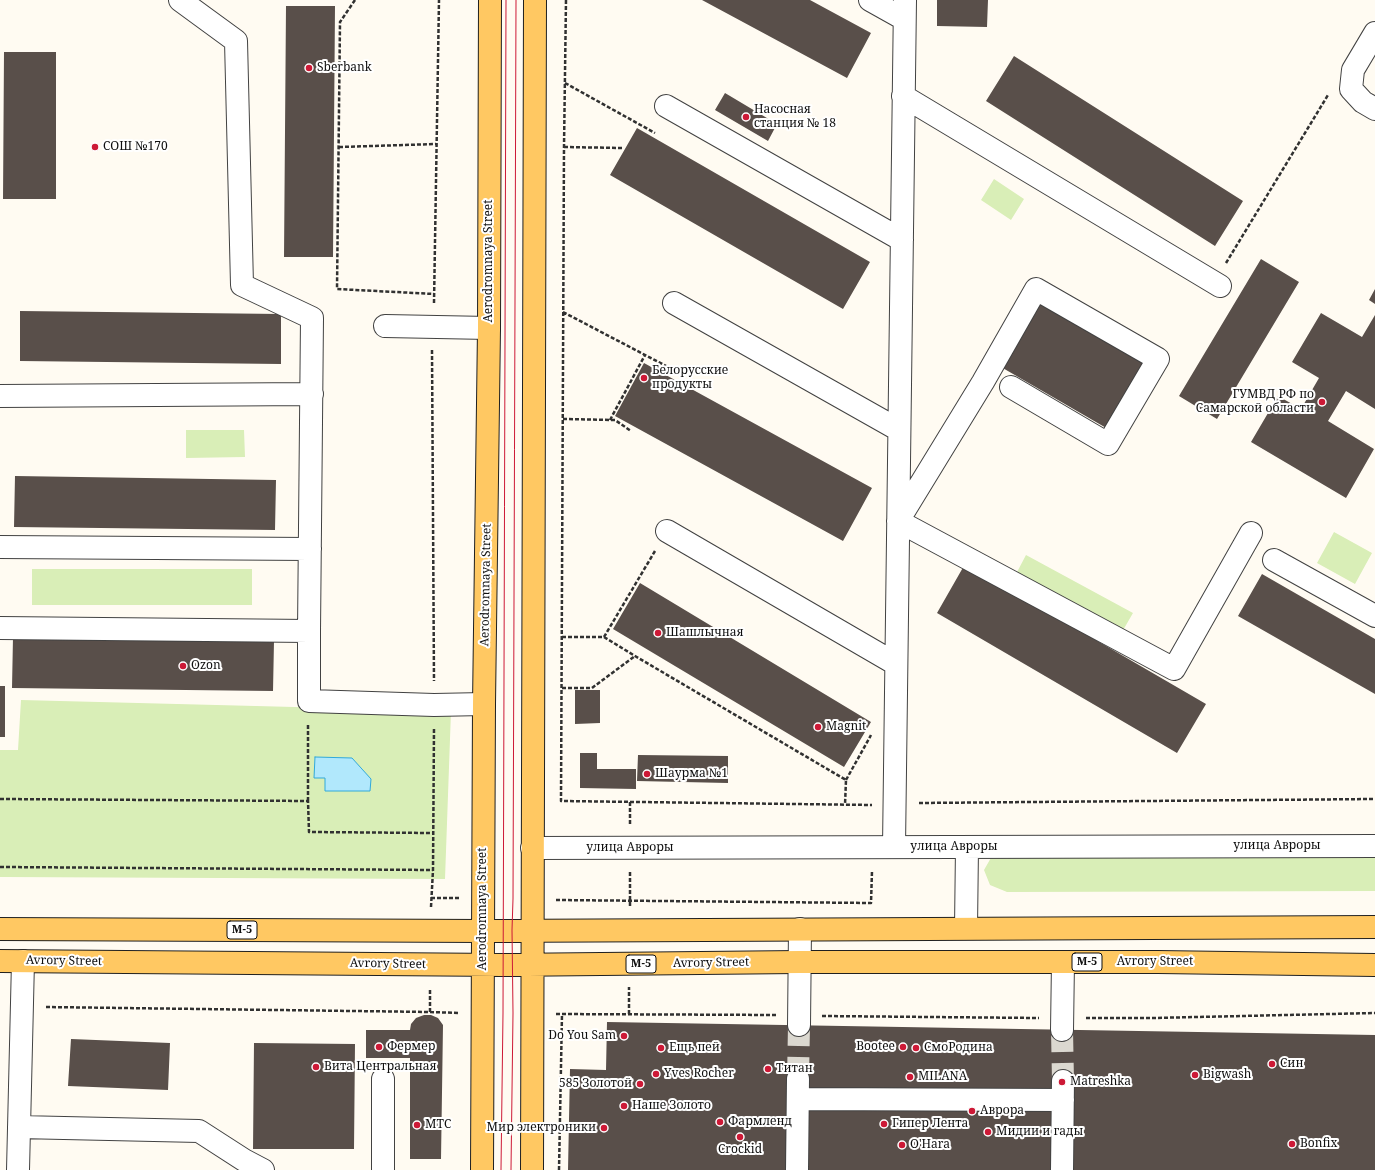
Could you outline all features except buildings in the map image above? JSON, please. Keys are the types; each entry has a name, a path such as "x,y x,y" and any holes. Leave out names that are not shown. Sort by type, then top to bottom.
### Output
{"main road":[{"name":"Aerodromnaya Street","path":"482,1170 484,704 489,328 490,0"},
{"path":"532,1170 535,0"},
{"name":"М-5","path":"0,929 483,931 1375,927"},
{"name":"Avrory Street","path":"0,961 483,965 799,962 1063,962 1375,965"}],"lane":[{"path":"180,0 236,41 242,285 312,318 308,701 434,705 484,704"},
{"path":"870,0 905,10 894,804 884,847"},
{"path":"1375,33 1353,70 1351,89 1363,102 1375,110"},
{"path":"903,96 1217,284"},
{"path":"666,106 902,240"},
{"path":"898,522 983,382 1036,289 1158,359 1108,444 1011,387"},
{"path":"674,303 899,430"},
{"path":"385,326 489,328"},
{"path":"0,396 312,394"},
{"path":"898,522 1174,668 1251,533"},
{"path":"667,531 896,664"},
{"path":"0,547 310,549"},
{"path":"1274,560 1375,616"},
{"path":"0,628 309,631"},
{"name":"улица Авроры","path":"532,848 1375,846"},
{"path":"966,928 967,847"},
{"path":"799,1020 800,929"},
{"path":"18,1170 23,961"},
{"path":"1063,962 1063,1024"},
{"path":"383,1079 383,1170"},
{"path":"797,1170 798,1089 1063,1091 1062,1170"},
{"path":"19,1127 199,1131 244,1160 263,1170"}],"path":[{"path":"355,0 340,22 337,290 434,294"},
{"path":"430,930 433,870 434,705 432,328 434,294 439,0"},
{"path":"533,900 871,903 884,847 873,805 561,801 566,0"},
{"path":"565,83 655,133"},
{"path":"1217,284 1330,93"},
{"path":"339,147 436,144"},
{"path":"564,147 622,148"},
{"path":"563,312 668,367"},
{"path":"610,420 645,355"},
{"path":"563,419 615,420 631,431"},
{"path":"604,637 667,531"},
{"path":"562,637 604,637 846,780 845,805"},
{"path":"562,688 592,688 635,656"},
{"path":"308,701 309,832 433,833"},
{"path":"0,799 308,801"},
{"path":"894,804 1375,799"},
{"path":"0,867 433,870"},
{"path":"431,898 483,898"},
{"path":"22,1007 430,1012 430,964"},
{"path":"572,1014 799,1020 1063,1024 1153,1018 1375,1013"},
{"path":"560,1170 562,1014"}],"green space":[{"path":"994,179 1024,199 1011,220 981,200"},
{"path":"186,430 244,430 245,457 186,458"},
{"path":"1334,532 1372,553 1355,584 1317,563"},
{"path":"1026,555 1133,613 1122,632 1016,574"},
{"path":"32,569 252,569 252,605 32,605"},
{"path":"21,700 451,711 445,879 0,877 0,750 18,750"},
{"path":"1375,847 1375,891 1007,892 990,885 984,870 992,856"}],"water":[{"path":"315,757 352,758 371,779 370,791 325,791 325,778 314,778"}],"tunnel":[{"path":"798,1079 799,1025"},
{"path":"1062,1030 1063,1081"}],"tram line":[{"path":"501,1170 503,1013 506,0"},
{"path":"511,1170 513,1013 512,930 516,0"}],"place":[{"name":"Sberbank","path":"309,68"},
{"name":"Насосная станция № 18","path":"746,117"},
{"name":"СОШ №170","path":"95,147"},
{"name":"Белорусские продукты","path":"644,378"},
{"name":"ГУМВД РФ по Самарской области","path":"1322,402"},
{"name":"Шашлычная","path":"658,633"},
{"name":"Ozon","path":"183,666"},
{"name":"Magnit","path":"818,727"},
{"name":"Шаурма №1","path":"647,774"},
{"name":"Do You Sam","path":"624,1036"},
{"name":"Фермер","path":"379,1047"},
{"name":"Bootee","path":"903,1047"},
{"name":"Ещь пей","path":"661,1048"},
{"name":"СмоРодина","path":"916,1048"},
{"name":"Син","path":"1272,1064"},
{"name":"Вита Центральная","path":"316,1067"},
{"name":"Титан","path":"768,1069"},
{"name":"Yves Rocher","path":"656,1074"},
{"name":"Bigwash","path":"1195,1075"},
{"name":"MILANA","path":"910,1077"},
{"name":"Matreshka","path":"1062,1082"},
{"name":"585 Золотой","path":"640,1084"},
{"name":"Наше Золото","path":"624,1106"},
{"name":"Аврора","path":"972,1111"},
{"name":"Фармленд","path":"720,1122"},
{"name":"Гипер Лента","path":"884,1124"},
{"name":"МТС","path":"417,1125"},
{"name":"Мир электроники","path":"604,1128"},
{"name":"Мидии и гады","path":"988,1132"},
{"name":"Crockid","path":"740,1137"},
{"name":"Bonfix","path":"1292,1144"},
{"name":"O'Hara","path":"902,1145"}]}
